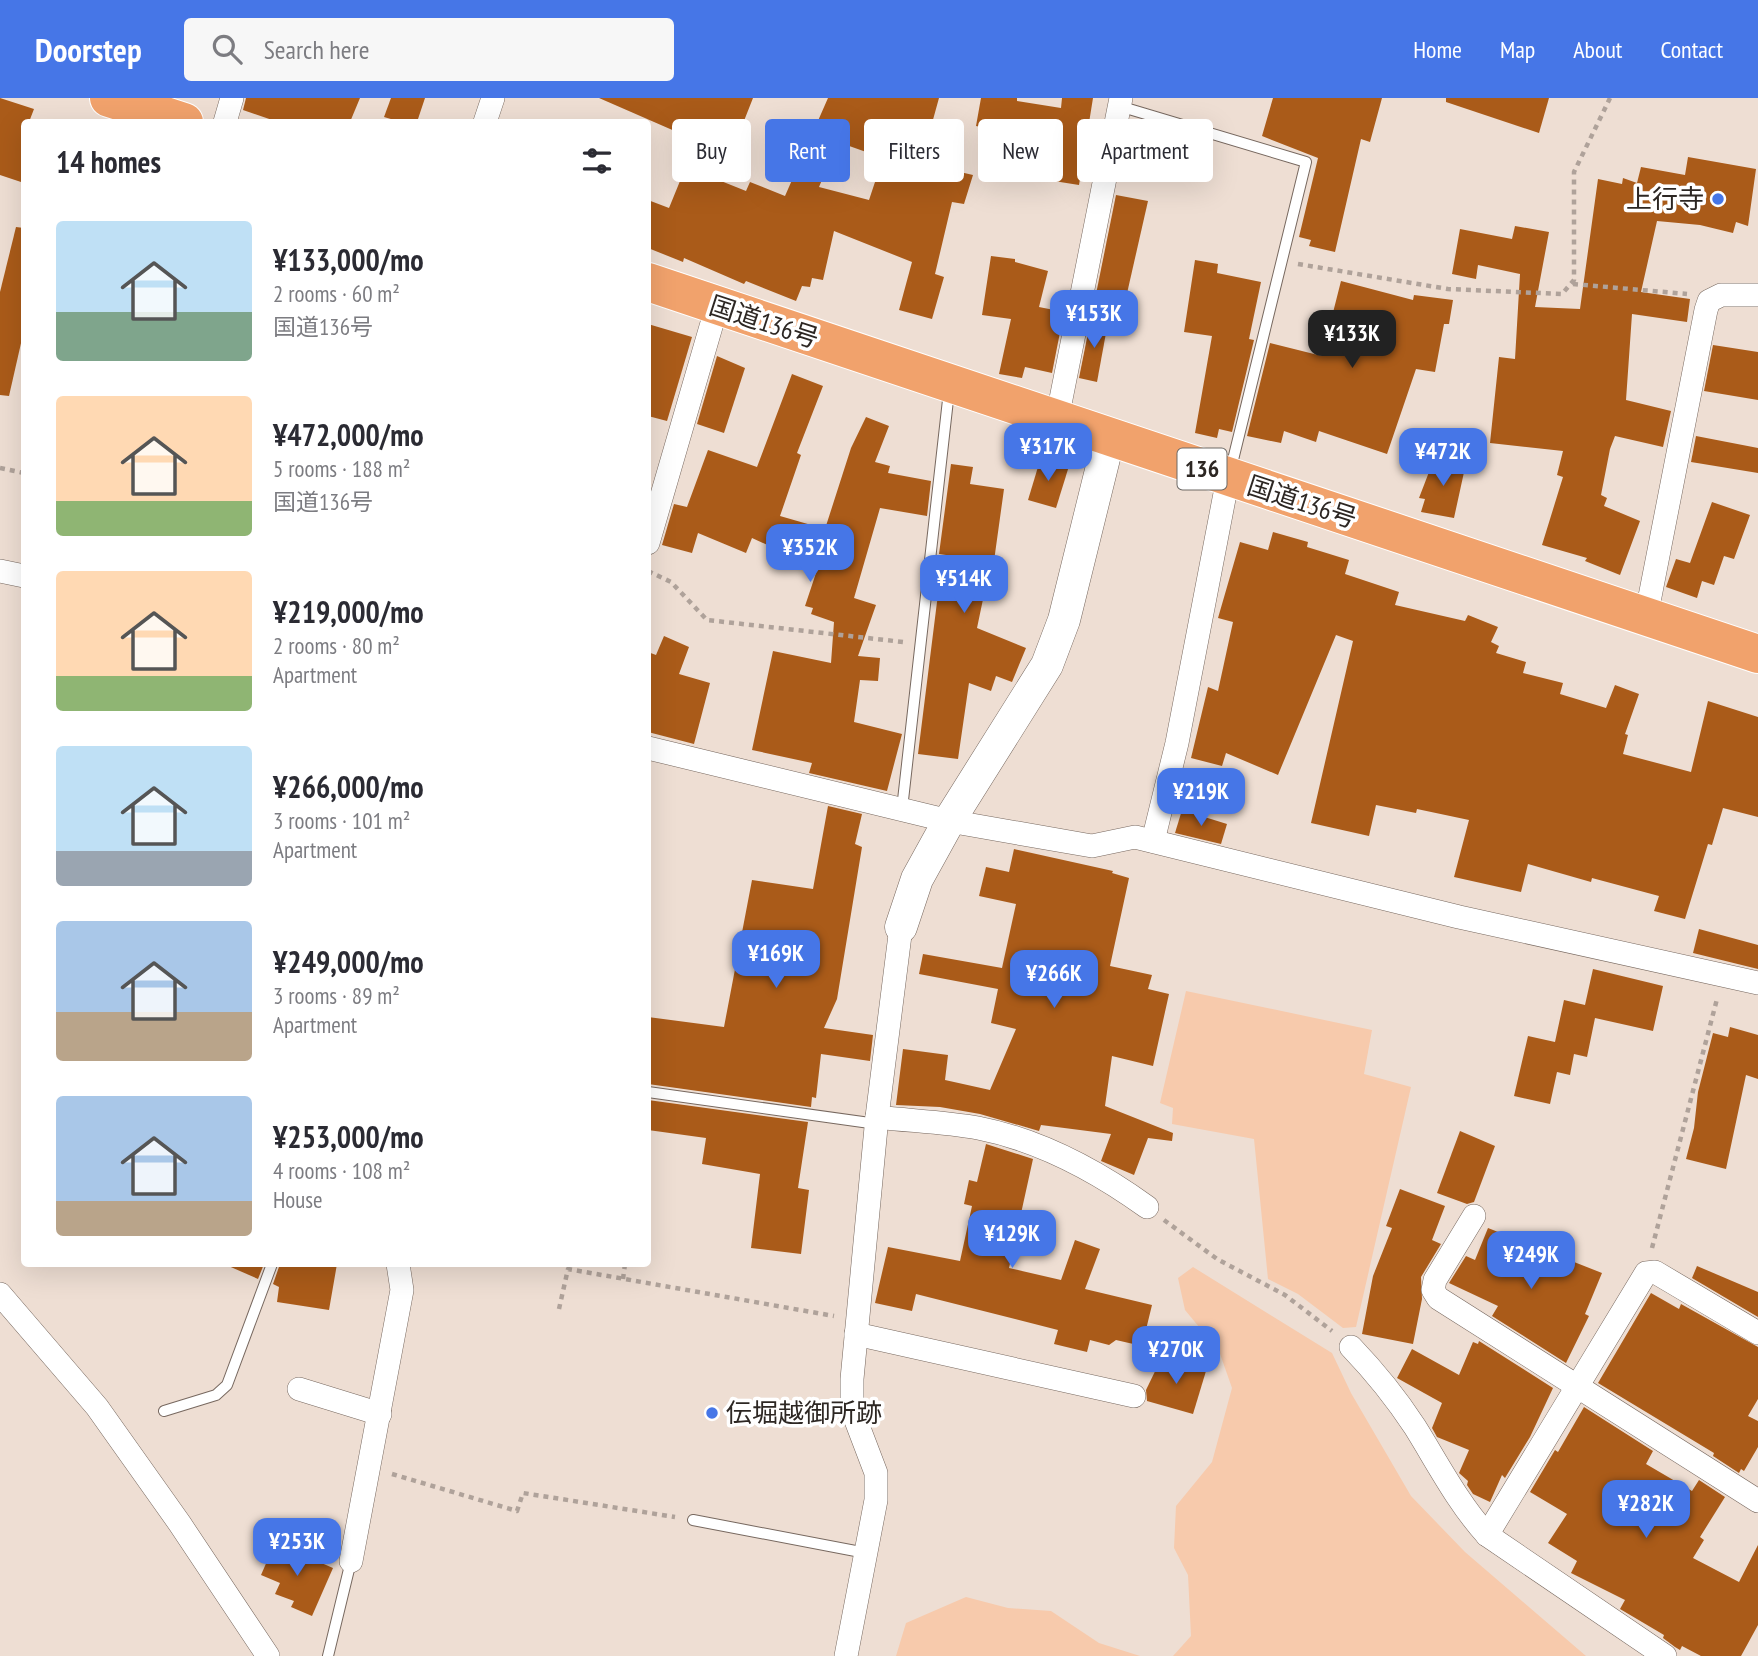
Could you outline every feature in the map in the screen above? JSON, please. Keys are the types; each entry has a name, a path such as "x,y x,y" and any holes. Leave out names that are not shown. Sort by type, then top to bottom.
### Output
{"highway":[{"path":"109,98 175,119"},
{"name":"国道136号","path":"651,283 1758,654"}],"street":[{"path":"226,119 232,98"},
{"path":"486,119 493,98"},
{"path":"1057,419 1120,102"},
{"path":"1646,617 1709,301 1716,296 1758,295"},
{"path":"651,533 717,306"},
{"path":"846,1656 876,1500 876,1474 852,1410 857,1327 877,1120 901,927 917,879 949,821 1047,665 1064,620 1109,438"},
{"path":"1153,841 1177,743 1228,478"},
{"path":"0,571 21,575"},
{"path":"651,749 949,821 1092,846 1135,837 1459,917 1758,983"},
{"path":"877,1120 978,1128 1019,1139 1067,1159 1147,1207"},
{"path":"1474,1216 1434,1280 1433,1290 1438,1298 1576,1383 1758,1501"},
{"path":"351,1561 402,1290 398,1267"},
{"path":"1487,1535 1576,1383 1646,1273 1655,1272 1758,1333"},
{"path":"0,1294 96,1407 188,1535 268,1656"},
{"path":"857,1327 1134,1396"},
{"path":"1351,1347 1379,1376 1413,1425 1468,1515 1487,1535 1665,1656"},
{"path":"299,1389 380,1414"}],"lane":[{"path":"1120,102 1306,162 1228,478"},
{"path":"902,809 950,384"},
{"path":"651,1092 877,1120"},
{"path":"164,1411 216,1395 227,1385 271,1267"},
{"path":"693,1520 866,1553"},
{"path":"328,1656 351,1561"}],"path":[{"path":"1573,284 1574,173 1610,98"},
{"path":"1281,261 1448,289 1562,294 1573,284 1716,296"},
{"path":"0,468 21,472"},
{"path":"651,572 671,582 707,621 920,644"},
{"path":"1646,1273 1723,976"},
{"path":"1147,1207 1217,1259 1285,1295 1351,1347"},
{"path":"623,1279 625,1267"},
{"path":"559,1309 568,1269 857,1327"},
{"path":"369,1468 517,1511 523,1493 693,1520"}],"shaded area":[{"path":"1186,991 1372,1030 1364,1074 1411,1087 1356,1327 1343,1328 1298,1294 1268,1279 1254,1139 1172,1124 1173,1108 1160,1103"},
{"path":"1193,1267 1332,1353 1351,1393 1411,1496 1465,1552 1586,1656 1173,1656 1191,1636 1188,1575 1174,1548 1176,1506 1212,1462 1232,1388 1219,1351 1185,1310 1178,1278"},
{"path":"966,1597 1008,1608 1051,1611 1099,1643 1140,1656 896,1656 906,1623"}],"building":[{"path":"0,98 34,109 30,119 21,119 21,182 0,175"},
{"path":"246,98 360,98 351,119 269,119 243,110"},
{"path":"391,98 425,98 418,119 384,117"},
{"path":"599,98 753,98 745,119 672,119 672,130"},
{"path":"828,98 939,98 933,119 864,119 864,151 850,146 850,119 819,119"},
{"path":"981,98 1017,98 1017,101 1061,108 1062,98 1093,98 1090,119 1077,119 1079,185 1060,182 1063,182 1063,119 978,119 976,126"},
{"path":"1273,98 1382,98 1370,142 1361,139 1335,252 1309,246 1311,240 1299,237 1318,158 1262,136"},
{"path":"1446,98 1549,98 1539,133 1446,102"},
{"path":"1688,157 1756,169 1748,226 1736,222 1733,233 1700,225 1657,221 1641,292 1690,299 1687,322 1632,314 1626,400 1671,411 1663,447 1615,436 1610,449 1601,495 1607,498 1604,506 1640,521 1620,575 1585,561 1587,558 1542,545 1563,477 1557,475 1563,451 1490,443 1499,357 1515,359 1520,274 1478,265 1476,279 1452,274 1460,229 1512,239 1515,226 1549,232 1535,307 1580,309 1598,179 1622,184 1623,178 1637,183 1641,167 1685,175"},
{"path":"964,173 973,175 964,204 952,202 935,274 944,277 932,319 899,310 912,262 834,231 823,280 812,278 810,287 802,286 796,301 746,281 744,284 684,258 683,262 651,249 651,201 669,208 680,182 724,182 746,191 750,182 785,196 791,182 821,182 819,187 869,200 875,182 964,182"},
{"path":"1116,195 1148,201 1123,311 1094,304"},
{"path":"16,227 21,228 21,343 9,396 0,395 0,292"},
{"path":"991,256 1015,259 1015,262 1048,271 1039,307 1064,312 1052,373 1025,367 1022,378 999,374 1011,319 982,315"},
{"path":"1195,260 1218,264 1217,273 1261,282 1249,339 1254,340 1232,432 1219,429 1217,438 1195,433 1212,336 1184,332"},
{"path":"1341,281 1413,300 1414,295 1453,300 1449,324 1444,324 1435,372 1416,369 1387,454 1319,431 1316,442 1284,431 1281,443 1247,436 1270,343 1322,356"},
{"path":"1091,318 1108,322 1097,382 1079,378"},
{"path":"651,325 692,337 667,421 651,417"},
{"path":"1713,345 1758,352 1758,400 1704,391"},
{"path":"717,356 745,368 724,433 697,424"},
{"path":"792,374 823,386 797,453 801,455 780,516 825,529 851,448 866,417 889,426 875,462 890,466 888,473 931,481 927,516 880,508 854,598 876,605 858,656 880,658 878,681 860,680 854,722 902,734 887,791 809,773 812,763 752,750 773,651 831,663 834,622 811,614 813,608 805,606 819,564 792,556 752,538 746,553 698,533 692,553 662,545 674,504 687,507 708,450 757,467"},
{"path":"1696,436 1758,448 1758,473 1691,462"},
{"path":"1041,457 1069,466 1056,508 1028,500"},
{"path":"1434,459 1466,463 1454,518 1421,512 1425,499 1419,498"},
{"path":"951,464 973,467 970,484 1004,489 994,561 991,561 977,628 1026,648 1012,682 996,676 991,691 969,683 958,759 918,754 937,602 946,555 939,554"},
{"path":"1712,502 1750,515 1734,559 1724,556 1714,585 1702,581 1697,598 1666,587 1676,559 1690,563"},
{"path":"1273,532 1308,542 1307,547 1349,560 1345,574 1399,592 1395,605 1465,621 1468,615 1498,627 1491,642 1499,646 1496,653 1526,662 1523,673 1563,683 1560,694 1606,708 1615,685 1639,694 1625,734 1628,735 1623,754 1691,772 1708,701 1758,717 1758,817 1723,808 1712,845 1708,844 1685,919 1654,911 1659,896 1592,878 1591,882 1528,864 1521,892 1454,877 1469,820 1417,809 1416,813 1376,805 1369,836 1311,823 1353,641 1336,635 1278,775 1226,753 1222,766 1191,758 1208,687 1218,691 1233,622 1218,618 1240,542 1268,550"},
{"path":"664,636 689,647 679,674 710,683 694,744 651,733 651,653 656,655"},
{"path":"828,806 862,814 855,844 862,847 837,999 824,1028 873,1035 870,1061 821,1054 816,1098 812,1097 811,1107 651,1084 651,1017 724,1027 752,880 813,889"},
{"path":"1182,810 1227,824 1221,844 1175,833"},
{"path":"1014,849 1113,871 1112,873 1129,878 1110,966 1152,975 1148,989 1169,994 1153,1066 1112,1056 1105,1106 1173,1133 1172,1141 1148,1138 1134,1175 1101,1161 1111,1134 1041,1125 1039,1131 980,1114 940,1107 896,1105 903,1049 948,1055 945,1080 990,1090 1016,1029 991,1023 998,989 919,974 923,954 1002,968 1016,904 979,896 986,867 1009,872"},
{"path":"1699,929 1758,945 1758,969 1693,953"},
{"path":"1593,969 1663,986 1653,1031 1595,1018 1587,1057 1574,1054 1570,1075 1557,1072 1550,1104 1514,1096 1528,1036 1555,1042 1564,1000 1585,1005"},
{"path":"1730,1027 1758,1035 1758,1079 1746,1075 1726,1169 1686,1159 1694,1128 1698,1092 1713,1033 1728,1037"},
{"path":"651,1100 808,1122 798,1188 809,1190 801,1254 751,1248 760,1174 702,1164 706,1138 651,1130"},
{"path":"1460,1131 1495,1146 1474,1202 1467,1204 1437,1193"},
{"path":"986,1144 1033,1159 1009,1268 1061,1280 1075,1240 1100,1249 1085,1289 1152,1305 1142,1346 1116,1340 1109,1345 1090,1340 1087,1352 1054,1344 1058,1330 916,1294 912,1311 875,1303 888,1247 960,1261 972,1206 964,1204 969,1180 977,1182"},
{"path":"1400,1189 1445,1206 1432,1240 1441,1244 1421,1277 1422,1299 1413,1344 1362,1334 1373,1276 1392,1228 1386,1226"},
{"path":"1488,1228 1602,1273 1585,1314 1589,1316 1566,1363 1492,1316 1498,1306 1449,1283 1466,1256 1475,1260"},
{"path":"1697,1266 1758,1292 1758,1317 1692,1278"},
{"path":"231,1267 263,1267 258,1279"},
{"path":"279,1267 336,1267 329,1310 277,1302 279,1287 273,1284"},
{"path":"1651,1293 1679,1309 1681,1304 1758,1347 1758,1399 1748,1416 1758,1421 1758,1447 1744,1471 1741,1469 1739,1473 1713,1456 1714,1453 1598,1383"},
{"path":"1479,1341 1553,1388 1530,1437 1505,1478 1502,1475 1490,1502 1473,1494 1467,1485 1468,1481 1459,1473 1469,1450 1437,1437 1432,1428 1442,1403 1397,1378 1412,1349 1459,1375 1473,1342 1478,1344"},
{"path":"1161,1359 1206,1371 1193,1414 1147,1401 1146,1390"},
{"path":"1584,1407 1653,1451 1646,1464 1692,1491 1699,1480 1725,1497 1700,1537 1704,1540 1693,1558 1739,1582 1758,1545 1758,1625 1741,1656 1701,1656 1682,1646 1680,1650 1663,1638 1664,1635 1620,1609 1625,1600 1571,1573 1577,1561 1548,1543 1567,1514 1530,1492 1555,1450 1558,1452"},
{"path":"275,1543 333,1568 312,1616 291,1607 294,1601 275,1594 280,1583 261,1575"}],"place":[{"name":"上行寺","path":"1718,199"},
{"name":"伝堀越御所跡","path":"712,1413"}]}
